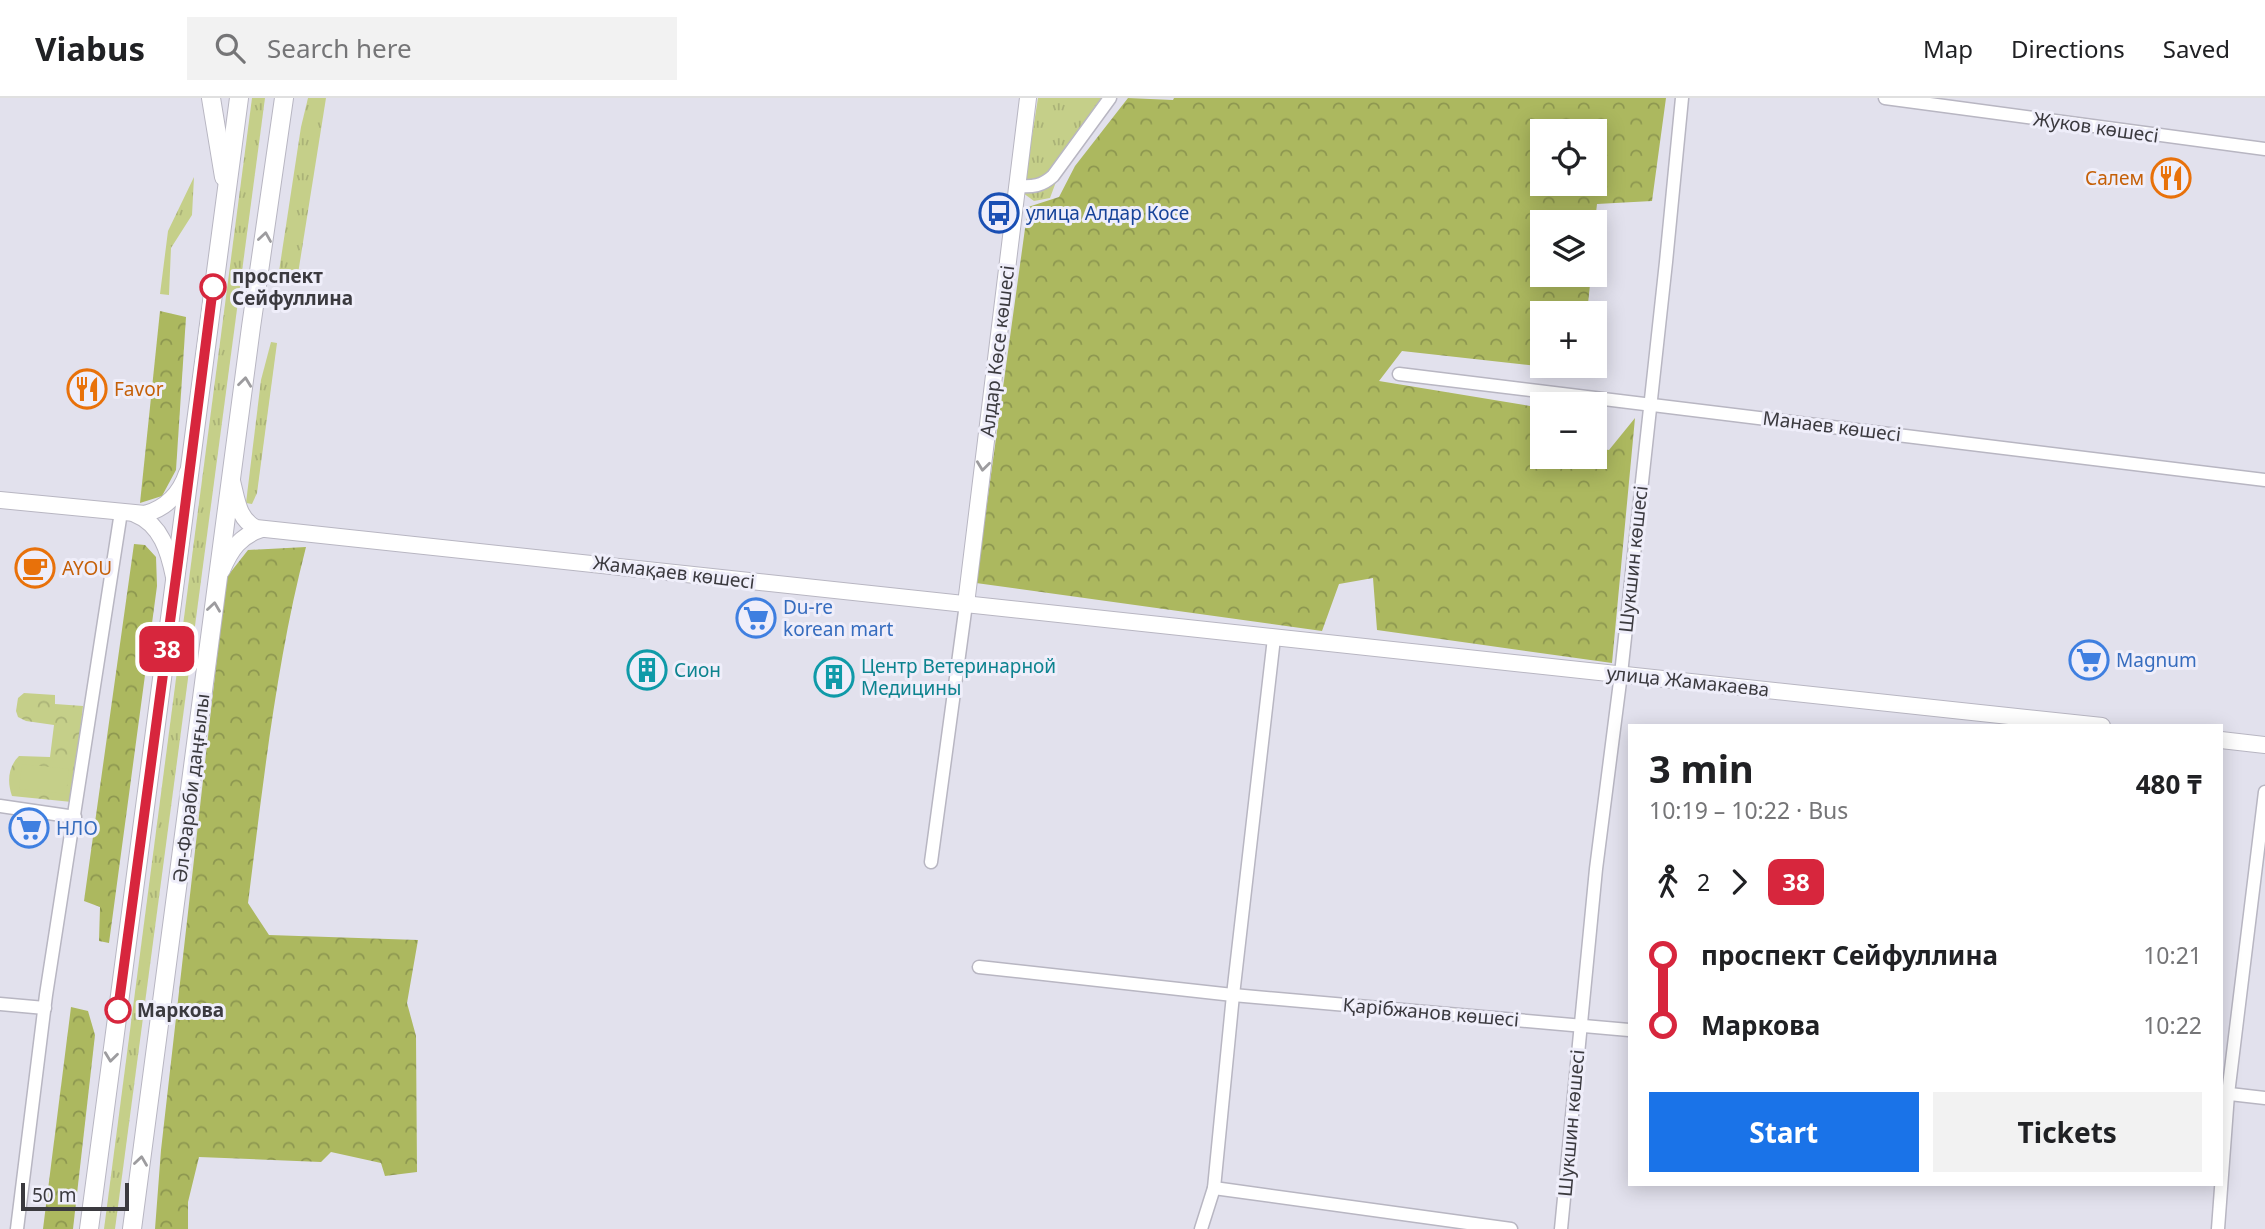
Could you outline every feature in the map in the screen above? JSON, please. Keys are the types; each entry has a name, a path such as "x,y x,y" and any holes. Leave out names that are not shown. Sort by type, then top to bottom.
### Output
{"main road":[{"path":"211,98 227,196"},
{"path":"89,1229 239,98"},
{"name":"Әл-Фараби даңғылы","path":"132,1229 284,98"},
{"path":"272,194 295,98"}],"street":[{"name":"Алдар Көсе көшесі","path":"966,604 1028,98"},
{"path":"1018,186 1044,184 1053,176 1110,98"},
{"name":"Шукшин көшесі","path":"1561,1229 1596,869 1621,674 1649,403 1667,262 1682,98"},
{"name":"Жуков көшесі","path":"1885,98 2265,149"},
{"name":"Манаев көшесі","path":"1399,374 2265,480"},
{"path":"0,500 128,513 153,512 170,501 185,480 191,462"},
{"path":"232,478 241,516 248,524 262,528"},
{"path":"128,513 149,521 161,536 172,568 175,587"},
{"path":"18,1229 46,1008 75,817 128,513"},
{"path":"218,580 230,552 239,541 262,528"},
{"name":"Жамақаев көшесі","path":"262,528 1274,638"},
{"path":"931,862 966,604"},
{"path":"1200,1229 1214,1188 1274,638"},
{"name":"улица Жамакаева","path":"1274,638 2084,724"},
{"path":"2223,740 2265,745"},
{"path":"2223,1116 2265,792"},
{"path":"0,806 75,817"},
{"name":"Қарібжанов көшесі","path":"979,967 1233,995 1628,1030"},
{"path":"0,1004 46,1008"},
{"path":"2224,1093 2265,1098"},
{"path":"2218,1229 2220,1186"},
{"path":"1214,1188 1511,1229"}],"green space":[{"path":"252,98 265,98 115,1229 104,1229"},
{"path":"308,98 326,98 297,280 278,278 301,127"},
{"path":"1038,98 1111,98 1063,163 1050,198 1034,201 1023,193"},
{"path":"1128,98 1666,98 1652,201 1597,204 1596,210 1530,210 1530,287 1590,287 1588,301 1530,301 1530,365 1402,351 1379,381 1530,406 1530,469 1607,469 1607,450 1635,418 1612,663 1377,630 1373,578 1339,584 1322,631 976,583 1028,207 1059,197 1075,166"},
{"path":"194,177 192,215 171,248 169,295 160,294 168,231"},
{"path":"160,311 186,317 176,470 162,496 140,503"},
{"path":"271,342 277,343 257,493 252,504 246,503 261,380"},
{"path":"134,544 145,545 156,557 157,586 109,943 99,941 100,907 84,901"},
{"path":"306,547 278,680 248,903 269,935 418,940 407,1003 416,1036 417,1172 385,1176 381,1163 331,1152 321,1162 199,1157 188,1202 188,1229 155,1229 161,1150 226,578 248,550"},
{"path":"24,693 55,695 55,704 83,706 72,802 12,796 9,780 13,765 19,756 50,757 54,725 26,721 18,717 18,698"},
{"path":"22,764 69,769 66,794 19,789"},
{"path":"71,1007 88,1011 95,1035 73,1229 43,1229"}],"bus line":[{"name":"38","path":"118,1010 213,287"}],"place":[{"name":"Салем","path":"2171,178"},
{"name":"улица Алдар Косе","path":"999,213"},
{"name":"проспект Сейфуллина","path":"213,287"},
{"name":"Favor","path":"87,389"},
{"name":"AYOU","path":"35,568"},
{"name":"Du-re korean mart","path":"756,618"},
{"name":"Magnum","path":"2089,660"},
{"name":"Сион","path":"647,670"},
{"name":"Центр Ветеринарной Медицины","path":"834,677"},
{"name":"НЛО","path":"29,828"},
{"name":"Маркова","path":"118,1010"}]}
